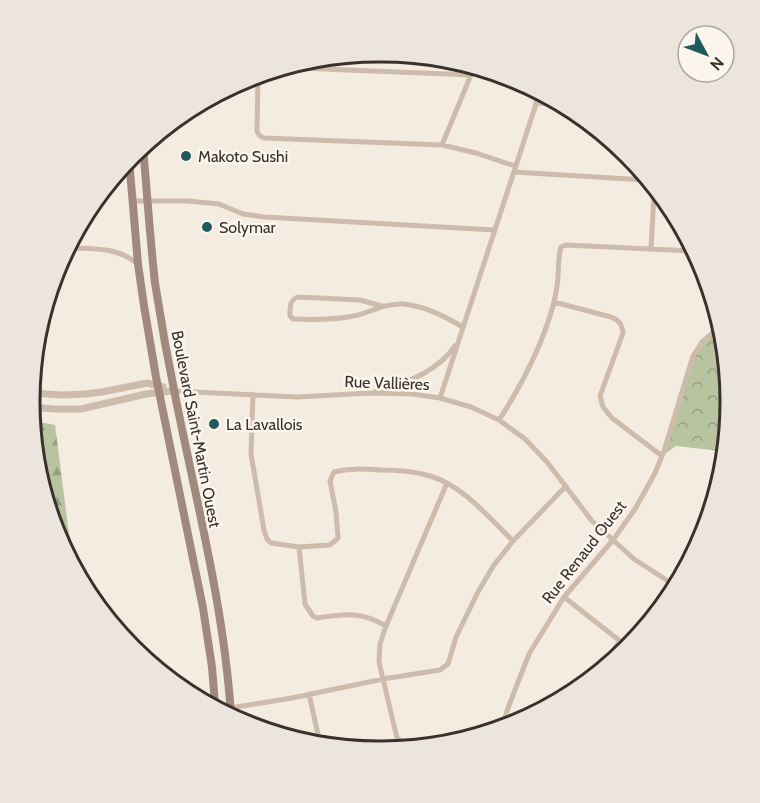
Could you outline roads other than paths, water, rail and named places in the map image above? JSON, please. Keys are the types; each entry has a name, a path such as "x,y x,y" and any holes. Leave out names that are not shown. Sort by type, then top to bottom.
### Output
{"main road":[{"name":"Boulevard Saint-Martin Ouest","path":"144,157 157,293 174,391 218,605 231,706"},
{"name":"Boulevard Saint-Martin Ouest","path":"130,172 145,317 205,616 215,698"}],"street":[{"path":"317,69 462,73"},
{"path":"441,145 471,75"},
{"path":"258,85 258,131 259,135 264,138 441,145 477,153 515,169 636,179"},
{"path":"440,398 536,103 543,103"},
{"path":"133,201 188,201 219,204 243,214 265,217 494,230"},
{"path":"651,249 654,201"},
{"path":"499,420 533,362 554,302 558,256 561,247 566,245 684,251"},
{"path":"77,248 112,250 128,256 138,264"},
{"path":"382,306 360,300 298,297 290,304 290,316 293,319 317,320 359,315 382,306 401,304 439,313 463,327"},
{"path":"554,302 611,317 622,325 623,333 600,396 603,407 612,418 662,456"},
{"name":"Rue Renaud Ouest","path":"505,717 529,654 564,597 613,540 635,509 655,472 693,356 702,342 713,333"},
{"path":"371,393 397,386 435,367 459,340"},
{"path":"40,393 74,395 147,383 158,389 174,391"},
{"path":"40,408 81,409 158,389"},
{"name":"Rue Vallières","path":"174,391 297,397 371,393 412,394 440,398 471,407 499,420 525,439 547,462 592,520 634,559 668,580"},
{"path":"253,394 251,454 264,530 271,543 299,547 330,545 338,538 330,481 334,472 346,469 405,470 432,476 465,494 513,541"},
{"path":"400,740 397,738 379,662 380,644 447,483"},
{"path":"238,710 383,679 440,670 448,664 456,637 478,590 495,565 513,541 566,486"},
{"path":"299,547 305,604 313,616 317,618 342,614 362,615 374,618 386,626"},
{"path":"564,597 620,641 618,644"},
{"path":"309,694 318,735"}],"place":[{"name":"Makoto Sushi","path":"186,156"},
{"name":"Solymar","path":"207,227"},
{"name":"La Lavallois","path":"214,424"}]}
